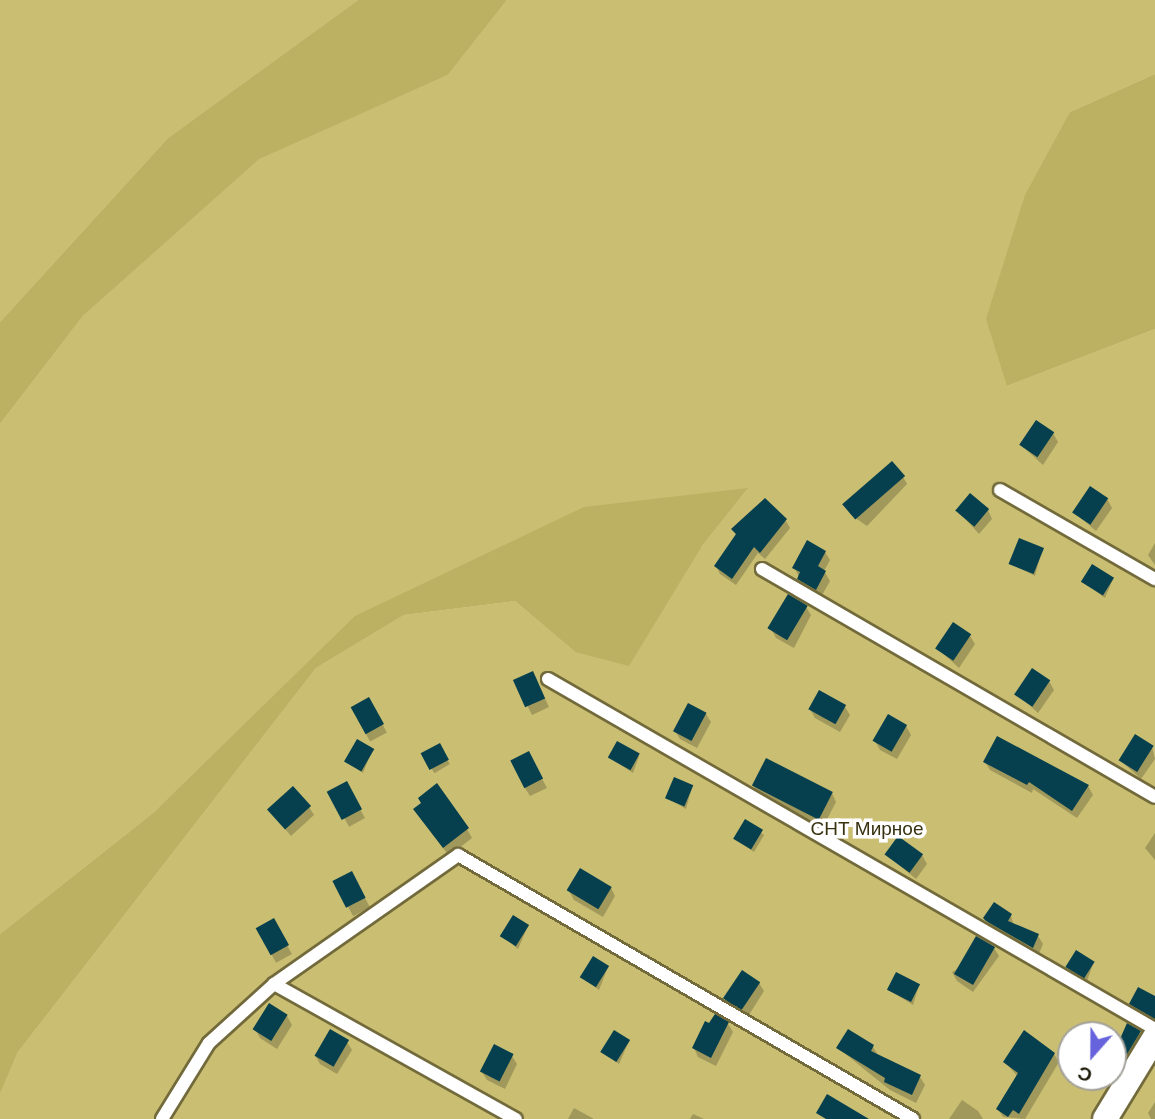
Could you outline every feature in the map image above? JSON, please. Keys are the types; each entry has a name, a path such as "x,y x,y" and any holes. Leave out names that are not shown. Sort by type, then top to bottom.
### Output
{"street":[{"path":"1105,1119 1155,1037"}],"lane":[{"path":"1000,491 1155,579"},
{"path":"762,569 1155,797"},
{"path":"548,679 1155,1030"},
{"path":"162,1119 209,1044 274,984 458,855 913,1119"},
{"path":"274,984 516,1119"}],"green space":[{"path":"0,0 358,0 168,138 0,322"},
{"name":"СНТ Мирное","path":"507,0 1155,0 1155,74 1070,112 1007,386 1155,329 1155,1119 0,1119 0,1094 18,1052 316,668 404,615 515,601 575,652 702,546 747,489 356,616 153,813 0,934 0,424 83,316 259,158 448,75"}],"shaded area":[{"path":"358,0 507,0 448,75 259,159 83,316 0,424 0,322 168,138"},
{"path":"1155,74 1155,329 1007,386 986,319 1025,195 1070,112"},
{"path":"748,488 702,546 629,666 575,652 515,601 404,615 316,668 18,1052 0,1094 0,934 153,813 355,616 584,507"}],"building":[{"path":"1036,420 1054,432 1037,457 1019,445"},
{"path":"892,461 905,476 855,519 842,504"},
{"path":"1090,486 1108,498 1090,525 1072,513"},
{"path":"970,493 989,509 974,527 955,511"},
{"path":"765,498 787,519 760,553 754,547 732,579 714,566 736,534 731,529"},
{"path":"1019,538 1044,548 1034,574 1009,564"},
{"path":"807,540 826,551 818,566 826,571 816,590 797,579 800,572 792,568"},
{"path":"1092,564 1114,578 1103,596 1081,582"},
{"path":"788,594 808,606 787,640 767,628"},
{"path":"953,622 971,634 953,661 935,649"},
{"path":"1032,668 1050,680 1032,707 1014,695"},
{"path":"533,671 545,698 525,707 513,680"},
{"path":"819,690 846,705 835,724 808,709"},
{"path":"369,697 384,724 366,734 351,707"},
{"path":"688,703 707,713 692,741 673,731"},
{"path":"888,714 907,725 892,752 872,741"},
{"path":"1135,734 1154,746 1137,772 1119,760"},
{"path":"997,736 1089,785 1072,811 1029,782 1027,785 983,762"},
{"path":"357,739 374,749 361,772 344,762"},
{"path":"617,741 640,754 631,770 608,758"},
{"path":"440,743 449,760 429,770 421,753"},
{"path":"529,751 543,779 524,788 510,761"},
{"path":"766,758 833,792 819,820 752,786"},
{"path":"674,777 693,785 684,806 665,798"},
{"path":"347,781 362,809 342,820 327,792"},
{"path":"437,783 469,828 443,848 413,809 421,803 418,798"},
{"path":"293,786 311,806 285,829 267,809"},
{"path":"745,819 763,830 751,850 733,839"},
{"path":"898,836 923,854 910,873 884,855"},
{"path":"580,868 612,887 598,909 567,890"},
{"path":"352,871 366,898 346,908 332,881"},
{"path":"994,902 1012,914 1008,921 1039,934 1033,948 983,918"},
{"path":"513,915 529,925 516,946 500,936"},
{"path":"274,918 289,945 271,955 256,928"},
{"path":"976,936 995,947 973,985 954,974"},
{"path":"1076,950 1095,962 1084,979 1065,967"},
{"path":"593,956 609,966 596,987 580,977"},
{"path":"742,970 760,982 741,1010 723,998"},
{"path":"896,972 920,984 911,1002 887,990"},
{"path":"1138,987 1155,996 1155,1019 1129,1004"},
{"path":"269,1003 288,1015 271,1041 253,1029"},
{"path":"715,1014 729,1022 711,1058 692,1048 705,1021 709,1023"},
{"path":"1127,1023 1141,1031 1127,1054"},
{"path":"330,1029 349,1040 334,1067 314,1056"},
{"path":"848,1029 874,1045 871,1051 921,1075 912,1095 884,1082 885,1078 836,1048"},
{"path":"614,1030 630,1040 616,1062 600,1052"},
{"path":"1024,1030 1055,1053 1019,1114 1013,1110 1008,1117 996,1109 1018,1073 1003,1062"},
{"path":"494,1044 514,1054 500,1082 480,1072"},
{"path":"827,1094 869,1119 826,1119 816,1113"}]}
